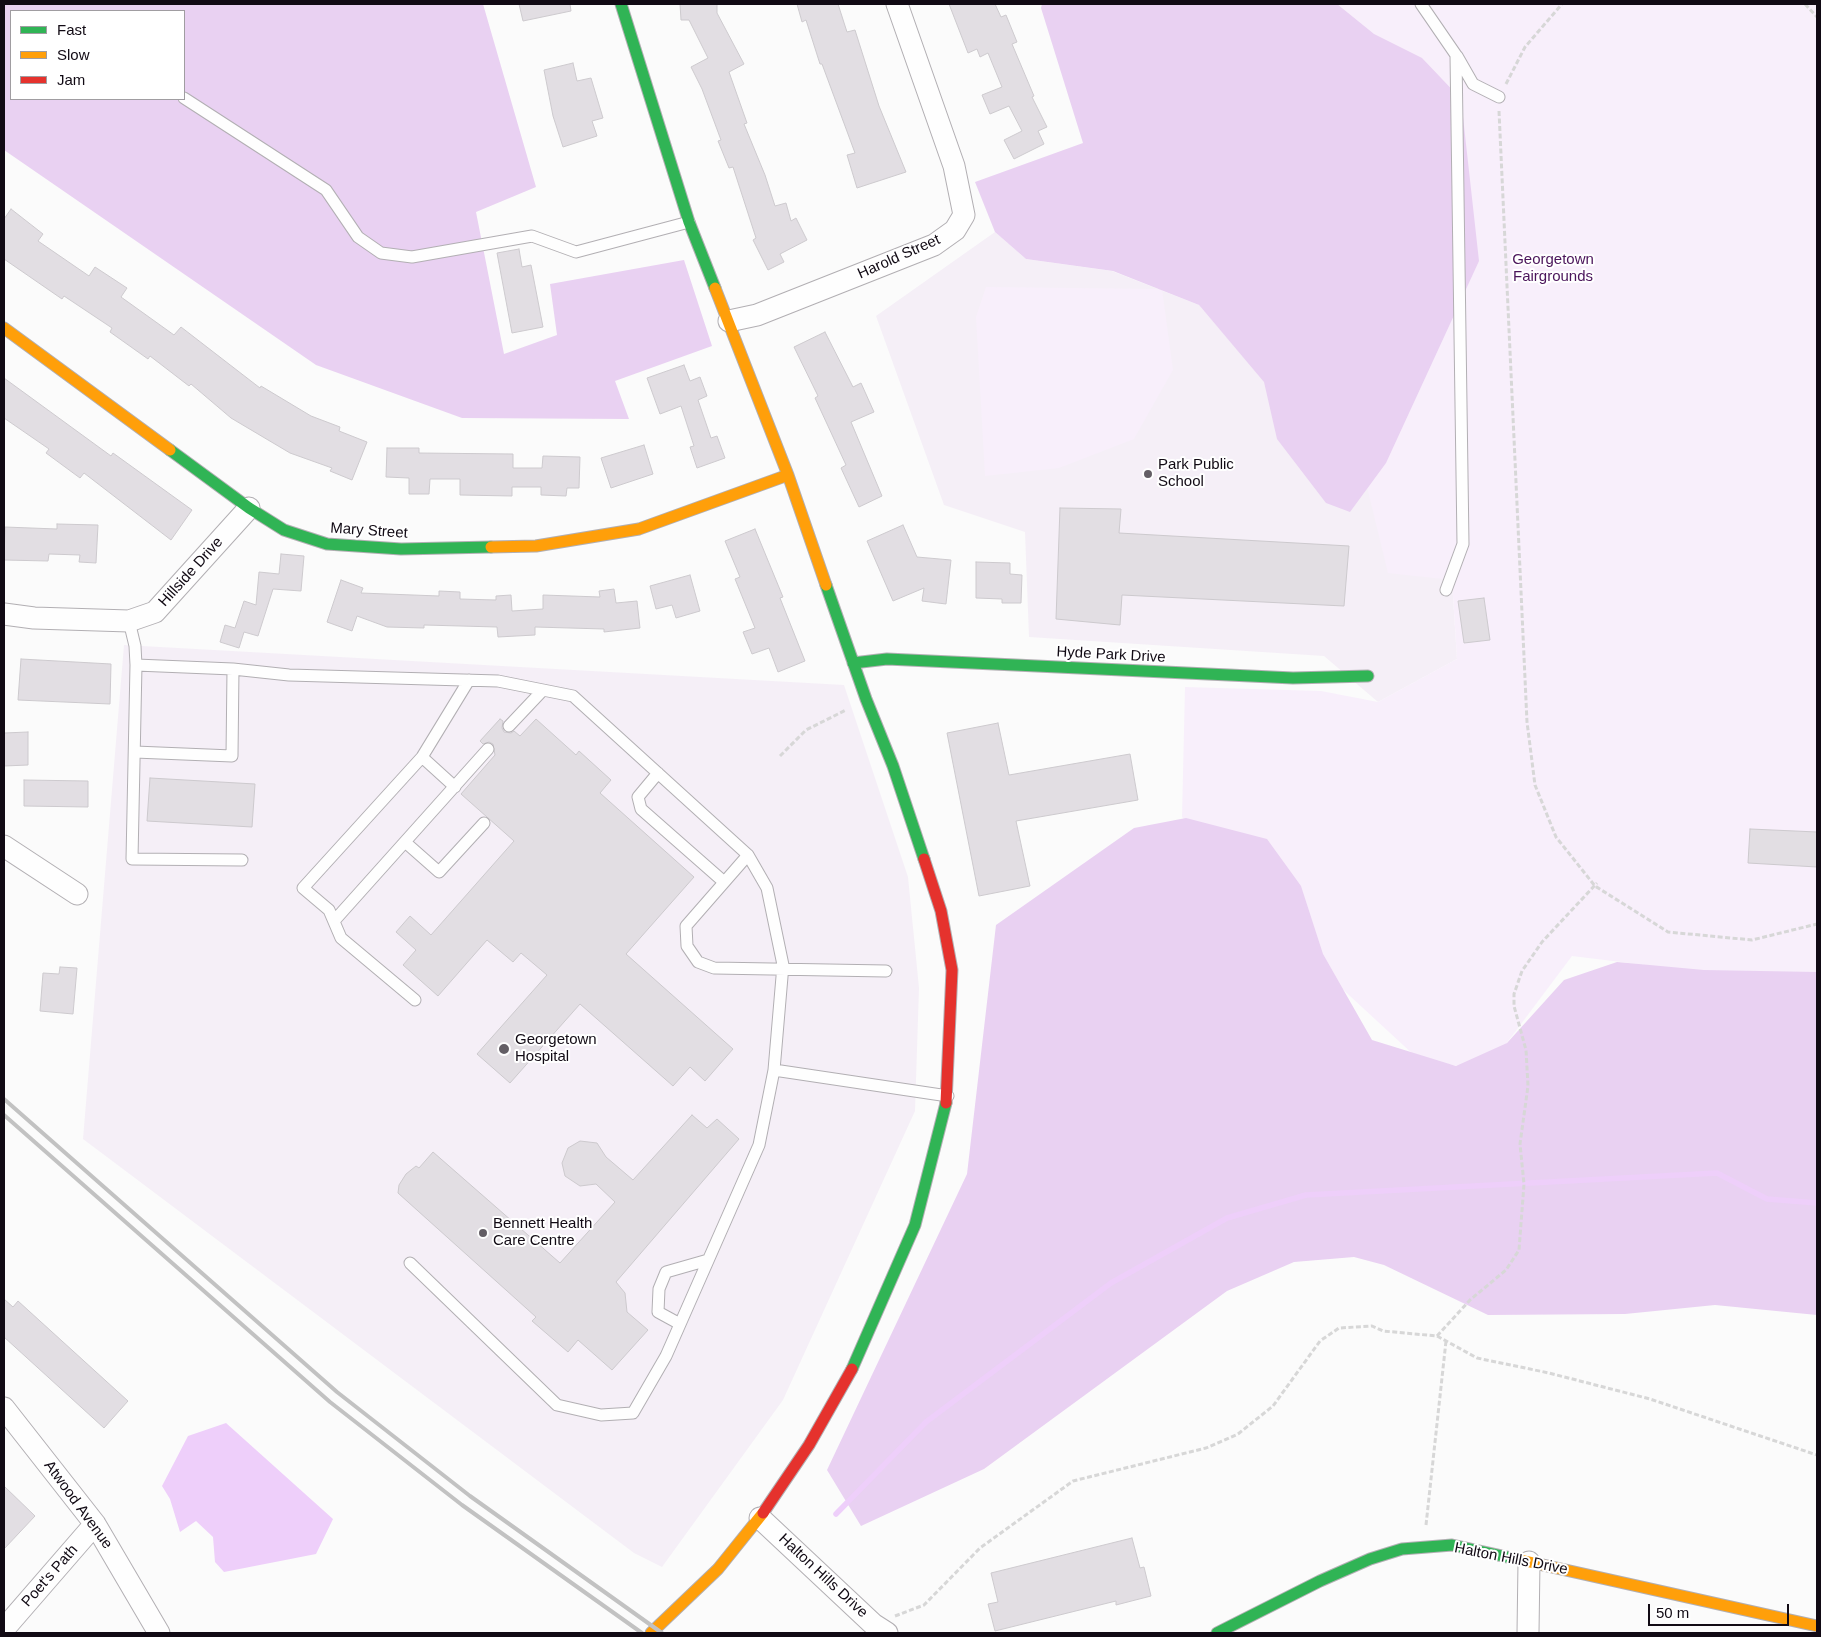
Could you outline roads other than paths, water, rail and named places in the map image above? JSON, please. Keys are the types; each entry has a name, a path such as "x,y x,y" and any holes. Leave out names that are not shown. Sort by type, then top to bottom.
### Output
{"street":[{"path":"621,4 689,222 788,475 853,663 893,766 941,911 952,970 948,1096 916,1225 859,1357 808,1445 760,1518 718,1569 651,1633"},
{"name":"Harold Street","path":"729,321 757,315 934,245 955,230 964,215 954,166 897,4"},
{"name":"Mary Street","path":"4,328 249,508 284,530 327,544 401,549 536,546 639,528 788,475"},
{"name":"Hillside Drive","path":"4,614 34,618 129,620 155,612 249,508"},
{"name":"Hyde Park Drive","path":"853,663 887,659 1293,678 1368,676"},
{"path":"4,846 77,894"},
{"name":"Atwood Avenue","path":"4,1408 96,1524 159,1633"},
{"name":"Halton Hills Drive","path":"760,1518 880,1628"},
{"name":"Poet's Path","path":"4,1629 96,1524"},
{"name":"Halton Hills Drive","path":"1217,1633 1320,1581 1370,1559 1402,1549 1452,1545 1817,1626"},
{"path":"1528,1633 1529,1562"}],"lane":[{"path":"1421,4 1456,55 1473,84 1499,97"},
{"path":"1446,590 1463,544 1456,55"},
{"path":"185,99 326,190 358,237 381,253 412,257 532,236 576,252 689,222"},
{"path":"129,620 135,646 136,665 132,859 242,860"},
{"path":"136,665 234,669 289,675 498,681 573,696 748,855 767,888 783,971 774,1070 758,1145 666,1356 633,1412 601,1415 557,1405 410,1263"},
{"path":"135,752 232,756 234,669"},
{"path":"415,1000 341,938 329,910 304,888 422,757 469,680"},
{"path":"509,726 543,690"},
{"path":"334,921 488,749"},
{"path":"422,757 455,787"},
{"path":"658,773 638,797 641,809 724,882"},
{"path":"405,842 438,872 484,823"},
{"path":"748,855 686,926 687,946 698,962 714,968 783,971 886,971"},
{"path":"774,1070 948,1096"},
{"path":"680,1324 658,1312 659,1289 666,1272 708,1260"}],"waterway":[{"path":"836,1514 926,1422 1111,1283 1227,1218 1306,1195 1717,1173 1767,1199 1817,1203"}],"railway":[{"path":"4,1099 337,1392 470,1496 662,1633"},
{"path":"4,1115 330,1402 462,1505 642,1633"}],"place":[{"name":"Park Public School","path":"1148,474"},
{"name":"Georgetown Hospital","path":"504,1049"},
{"name":"Bennett Health Care Centre","path":"483,1233"}],"park label":[{"name":"Georgetown Fairgrounds","path":"1553,268"}]}
